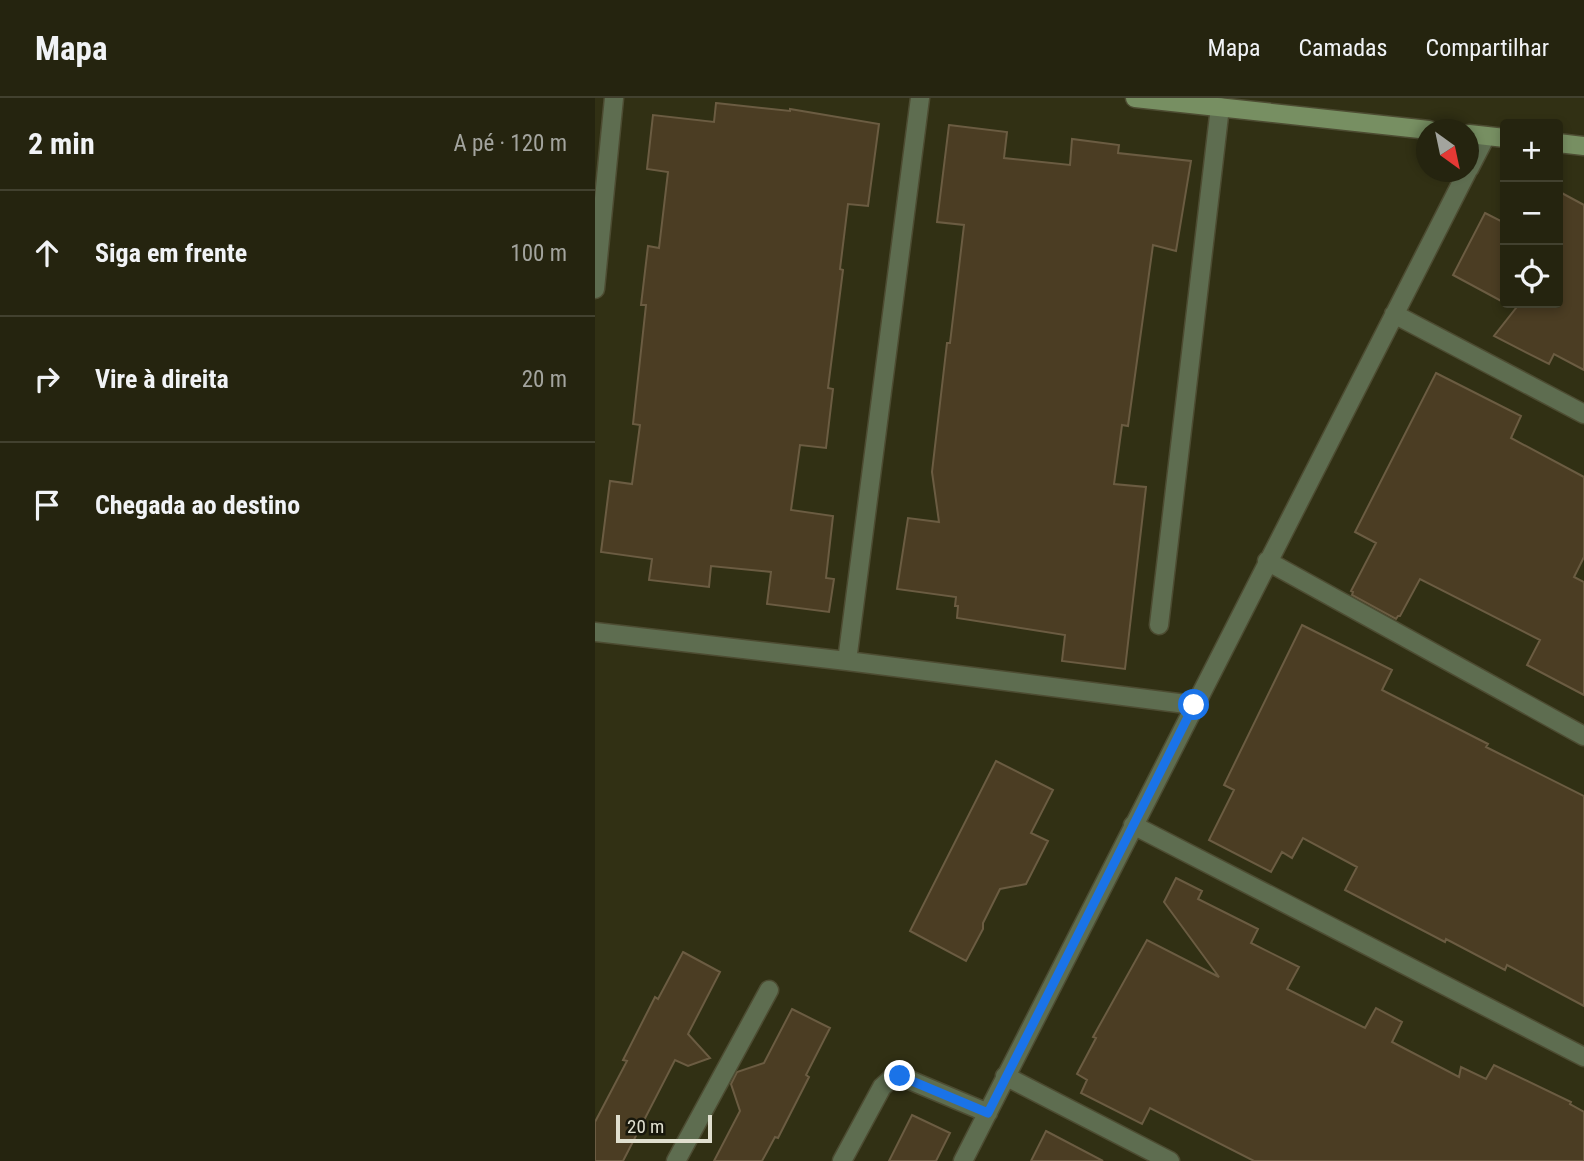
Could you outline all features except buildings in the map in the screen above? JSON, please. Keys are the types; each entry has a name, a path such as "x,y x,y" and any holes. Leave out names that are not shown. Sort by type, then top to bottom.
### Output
{"street":[{"path":"595,289 614,98"},
{"path":"847,661 920,98"},
{"path":"1135,98 1416,129"},
{"path":"1159,625 1220,107"},
{"path":"1479,135 1500,137"},
{"path":"1563,144 1584,146"},
{"path":"963,1161 1462,182"},
{"path":"1394,314 1584,414"},
{"path":"1267,561 1584,736"},
{"path":"595,632 1194,705"},
{"path":"1133,825 1584,1057"},
{"path":"676,1161 769,990"},
{"path":"842,1161 882,1087 893,1077 900,1076 988,1113"},
{"path":"1006,1076 1170,1161"}],"route":[{"path":"900,1076 988,1113 1194,705"}]}
